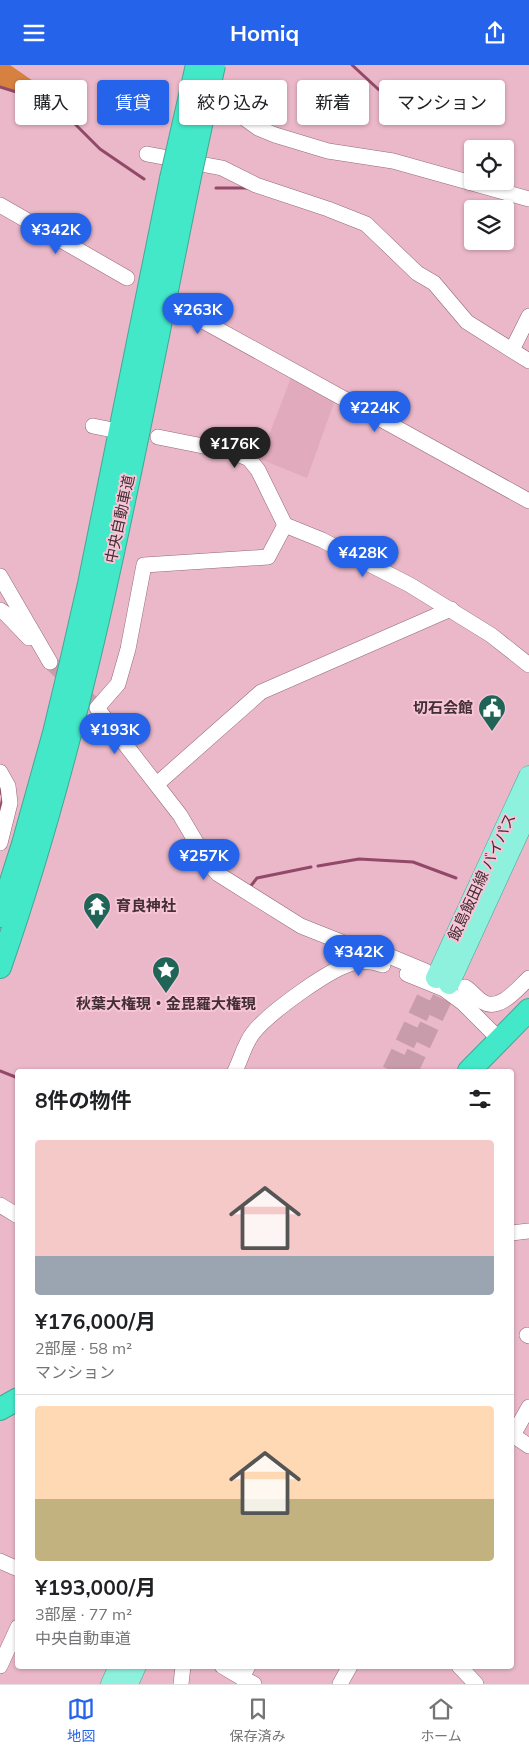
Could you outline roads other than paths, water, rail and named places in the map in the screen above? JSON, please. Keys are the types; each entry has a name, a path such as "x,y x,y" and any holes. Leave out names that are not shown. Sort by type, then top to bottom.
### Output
{"highway":[{"name":"中央自動車道","path":"0,967 38,849 70,736 106,586 180,180 196,65"},
{"name":"中央自動車道","path":"0,916 26,835 54,733 180,180 214,65"},
{"path":"472,1069 529,1011"},
{"path":"0,1409 15,1401"}],"main road":[{"name":"飯島飯田線 バイパス","path":"444,980 529,776"},
{"name":"飯島飯田線 バイパス","path":"444,980 529,810"},
{"path":"111,1684 118,1669"},
{"path":"128,1684 135,1669"}],"street":[{"path":"196,65 240,115 258,128 275,135 328,151 393,161 529,199"},
{"path":"147,154 222,168 256,185 366,224 417,273 434,283 467,322 529,361"},
{"path":"0,205 127,278"},
{"path":"174,305 529,501"},
{"path":"512,350 529,316"},
{"path":"158,437 233,452 249,459 258,470 285,525 322,540 410,585 491,635 529,665"},
{"path":"285,525 268,557 144,565 128,649 118,684 97,708 180,815 209,864 218,874 301,926 369,953 389,956 471,991 482,1002 491,1004 506,999 529,977"},
{"path":"0,577 50,662 6,614 0,610"},
{"path":"157,784 261,692 451,609"},
{"path":"0,772 8,786 10,803 0,843"},
{"path":"236,1069 252,1035 265,1020 308,987 345,966 357,962 373,962 394,968 444,989 463,1003 500,1040"},
{"path":"0,1205 15,1215"},
{"path":"514,1233 529,1231"},
{"path":"514,1431 529,1407"},
{"path":"514,1435 529,1446"},
{"path":"0,1561 15,1568"},
{"path":"0,1666 15,1634"},
{"path":"180,1684 182,1669"},
{"path":"230,1669 248,1676"},
{"path":"340,1684 348,1669"},
{"path":"462,1669 476,1684"}],"waterway":[{"path":"352,65 379,90"},
{"path":"0,87 45,101 63,112 100,149 144,179"},
{"path":"216,188 248,188"},
{"path":"0,790 3,797 0,812"},
{"path":"318,866 359,859 413,862 456,878"},
{"path":"250,887 257,878 311,867"},
{"path":"0,1071 15,1077"}],"tunnel":[{"path":"50,662 97,708"},
{"path":"393,1069 436,978"},
{"path":"409,1069 449,984"}],"place":[{"name":"切石会館","path":"492,732"},
{"name":"育良神社","path":"97,930"},
{"name":"秋葉大権現・金毘羅大権現","path":"166,994"}]}
